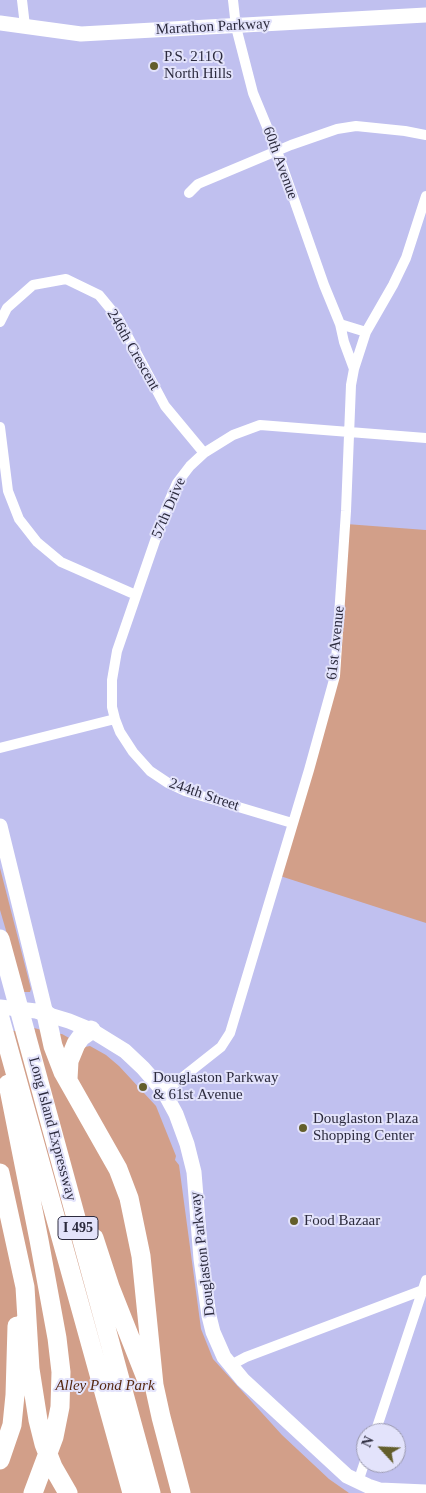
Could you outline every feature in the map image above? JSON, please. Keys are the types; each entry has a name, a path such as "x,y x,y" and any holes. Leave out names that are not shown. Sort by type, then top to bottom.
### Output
{"highway":[{"name":"Long Island Expressway","path":"0,939 150,1493"},
{"path":"7,963 104,1270 160,1417 181,1493"},
{"path":"41,1013 68,1079 118,1169 129,1198 141,1256 150,1353 160,1417"},
{"name":"Long Island Expressway","path":"0,1018 132,1493"},
{"path":"68,1079 69,1061 76,1044 91,1030"},
{"path":"0,1043 47,1279 61,1372 60,1407 54,1437 36,1485 27,1493"},
{"path":"0,1173 25,1287 30,1369 38,1420 47,1452 67,1491"},
{"path":"0,1460 12,1425 15,1395 18,1287 10,1216"}],"main road":[{"name":"Marathon Parkway","path":"0,22 81,34 426,16"},
{"path":"0,826 41,1013"},
{"name":"Douglaston Parkway","path":"0,1007 41,1013 91,1030 125,1051 143,1068 164,1092 184,1134 194,1172 201,1259 209,1316 224,1357 243,1380 338,1470 358,1482 380,1490 426,1492"}],"street":[{"path":"22,0 25,26"},
{"name":"60th Avenue","path":"233,0 236,27 253,93 277,151 324,285 340,324 344,342 354,369"},
{"path":"189,193 198,184 337,128 356,126 426,135"},
{"name":"61st Avenue","path":"164,1092 221,1047 230,1033 309,770 334,676 346,511 351,385 354,369 366,332 393,286 406,258 426,196"},
{"name":"246th Crescent","path":"0,322 7,308 33,285 66,279 99,295 118,318 165,406 204,453"},
{"path":"340,324 366,332"},
{"name":"57th Drive","path":"115,718 112,700 113,668 136,595 167,506 177,484 190,466 204,453 233,435 260,425 426,438"},
{"path":"0,427 8,491 19,519 37,542 61,562 136,595"},
{"path":"0,748 115,718"},
{"name":"244th Street","path":"115,718 120,732 133,752 150,770 168,783 185,791 292,823"},
{"path":"231,1365 246,1357 424,1285"},
{"path":"377,1423 424,1285"},
{"path":"358,1482 361,1473"}],"green space":[{"path":"346,524 426,530 426,923 277,875 340,668"},
{"path":"0,868 31,989 30,992 24,992 0,910"},
{"name":"Alley Pond Park","path":"34,1028 42,1030 43,1033 62,1034 85,1047 90,1046 106,1055 119,1066 156,1106 176,1156 175,1160 179,1165 201,1329 213,1359 282,1435 329,1479 349,1493 0,1493 0,1030 35,1032"}],"place":[{"name":"P.S. 211Q North Hills","path":"154,66"},
{"name":"Douglaston Parkway & 61st Avenue","path":"143,1087"},
{"name":"Douglaston Plaza Shopping Center","path":"303,1128"},
{"name":"Food Bazaar","path":"294,1221"}]}
